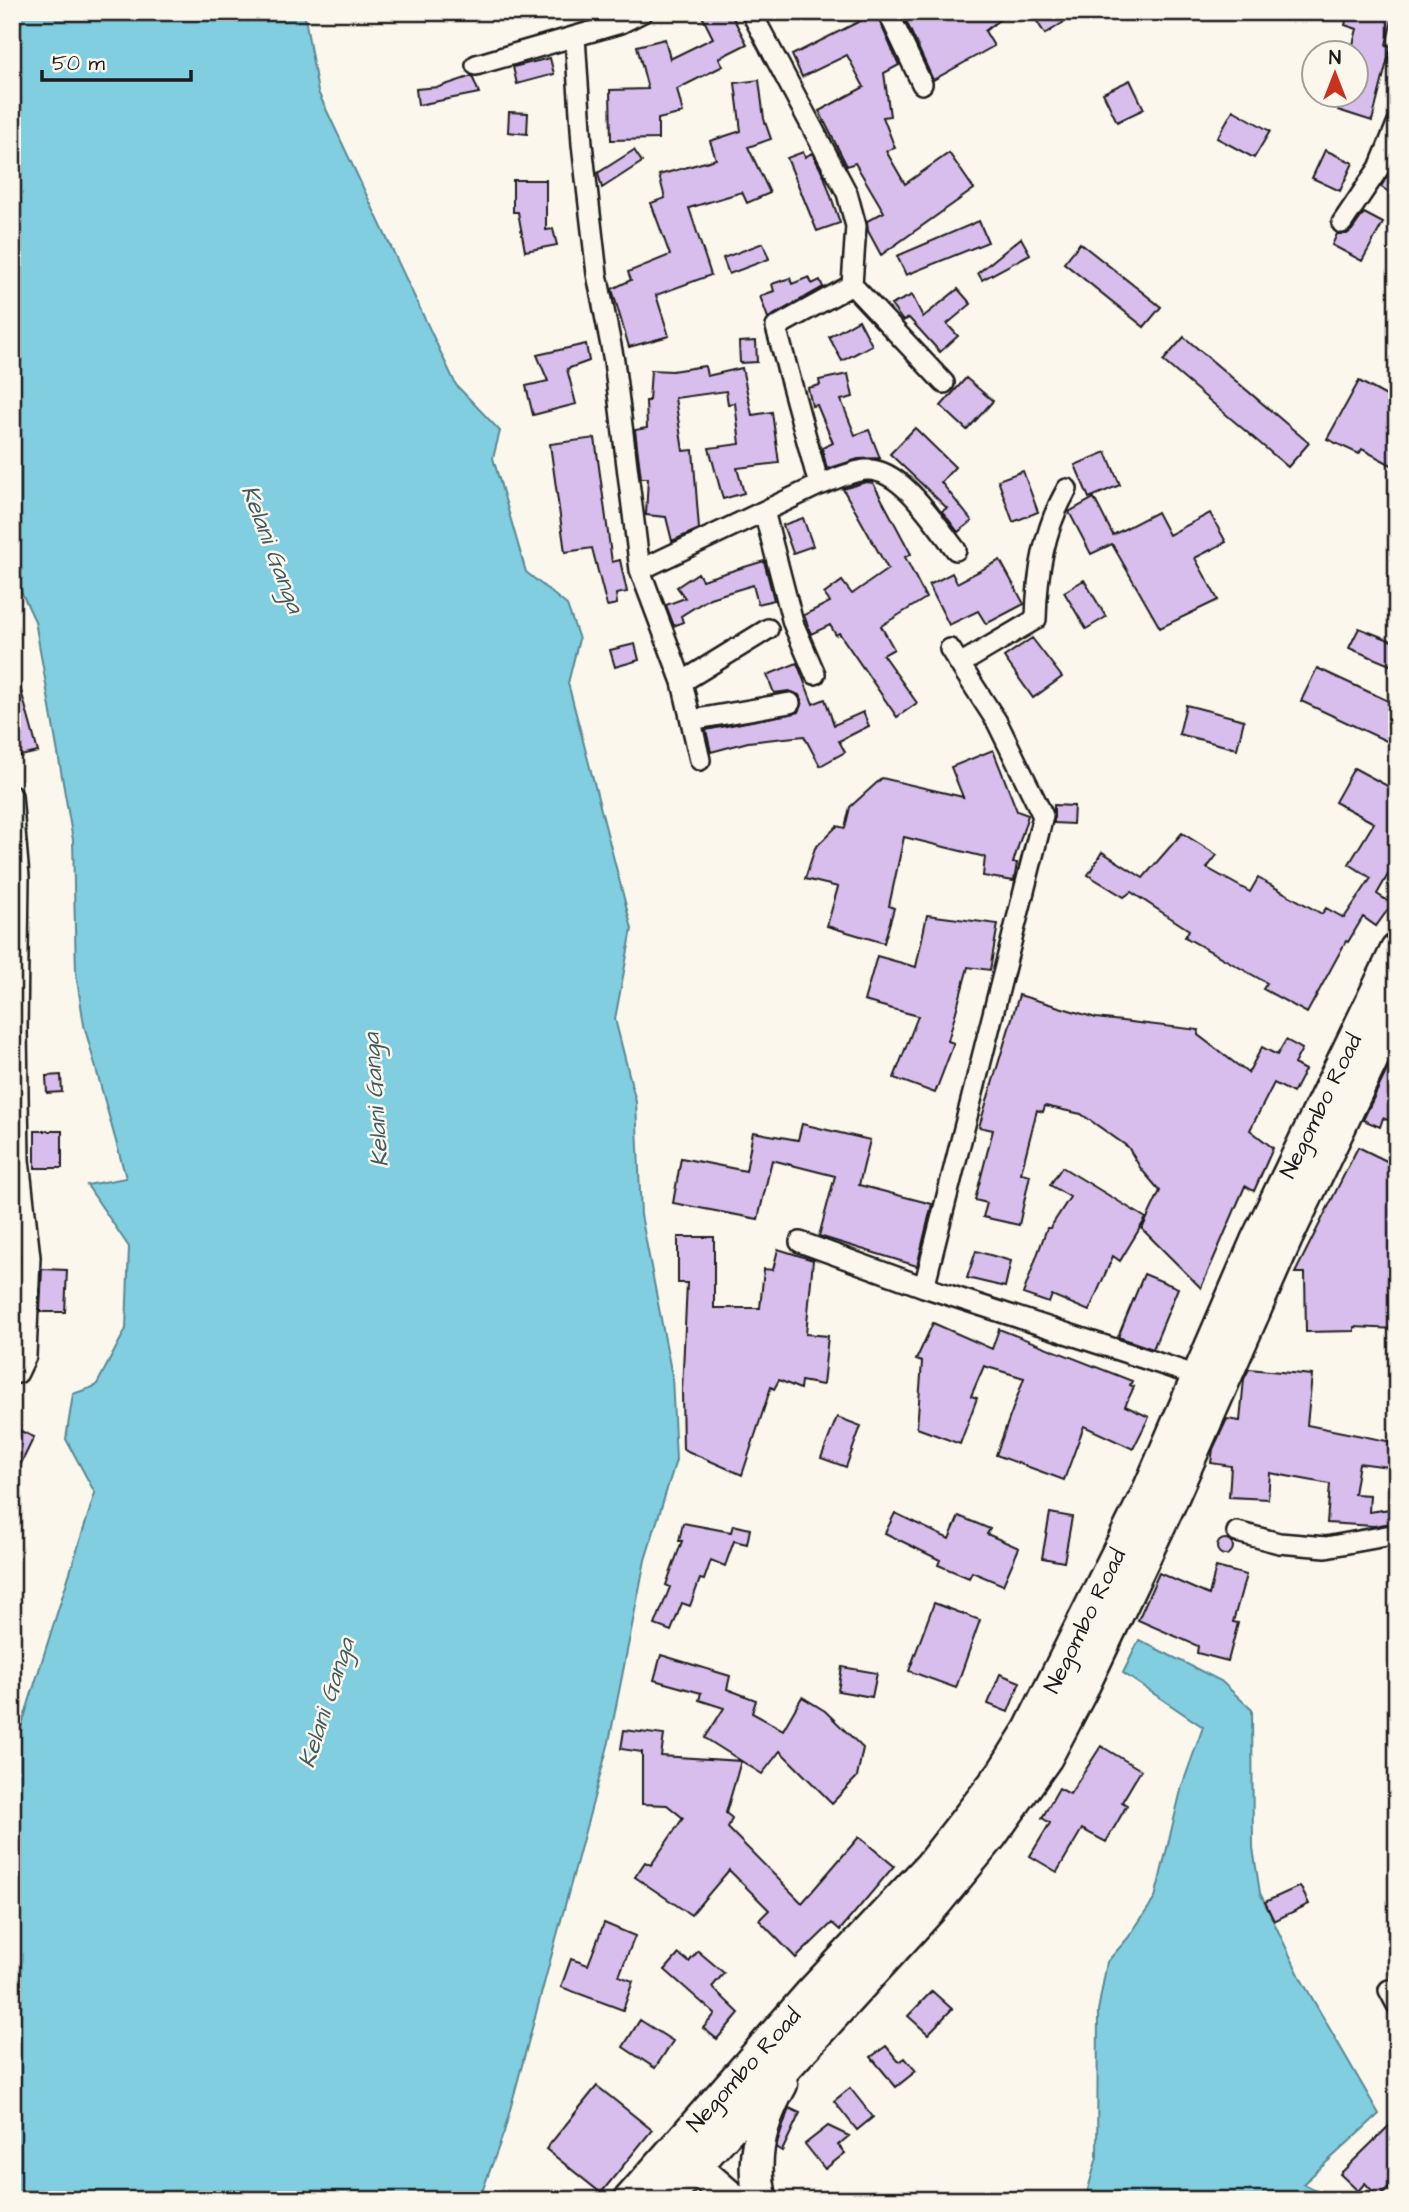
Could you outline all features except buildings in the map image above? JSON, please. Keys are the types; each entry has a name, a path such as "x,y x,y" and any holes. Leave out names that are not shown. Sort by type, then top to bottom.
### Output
{"highway":[{"name":"Negombo Road","path":"677,2178 930,1867 1003,1773 1030,1730 1147,1494 1262,1229 1394,964"},
{"name":"Negombo Road","path":"630,2200 677,2178 935,1903 991,1835 1063,1727 1169,1504 1286,1238 1397,1006"},
{"path":"761,2200 756,2168 766,2115 787,2071 811,2035"},
{"path":"677,2178 733,2200"}],"street":[{"path":"476,65 575,37 643,12"},
{"path":"751,12 847,193 856,226 852,285 944,383"},
{"path":"888,12 922,84"},
{"path":"575,37 582,144 597,274 614,361 640,570 682,682 699,760"},
{"path":"1342,223 1379,168 1397,124"},
{"path":"819,485 776,327 852,285"},
{"path":"640,570 819,485 865,470 883,471 902,483 957,550"},
{"path":"924,1287 1043,817 997,722 955,656 1036,619 1037,579 1052,515 1067,489"},
{"path":"764,511 793,623 815,674"},
{"path":"682,682 768,629"},
{"path":"691,720 790,703"},
{"path":"12,796 19,877 19,1160 30,1257 26,1356 18,1373 12,1374"},
{"path":"800,1242 924,1287 1198,1376"},
{"path":"1237,1532 1279,1543 1326,1546 1397,1534"},
{"path":"1397,1990 1389,1990 1397,2005"}],"water":[{"name":"Kelani Ganga","path":"12,12 304,12 318,92 456,385 500,431 493,458 526,572 567,605 579,639 568,683 632,929 615,1019 636,1102 641,1215 672,1376 676,1460 645,1560 609,1742 504,2132 479,2200 12,2200 12,1756 95,1493 66,1439 73,1394 96,1386 126,1329 129,1247 87,1185 126,1178 84,1025 76,973 73,840 35,621 12,572"},
{"path":"1139,1640 1221,1681 1252,1710 1253,1848 1260,1893 1301,1979 1379,2114 1303,2184 1335,2200 1085,2200 1097,2157 1098,2011 1107,1962 1128,1938 1155,1898 1182,1786 1203,1727 1123,1673"}]}
